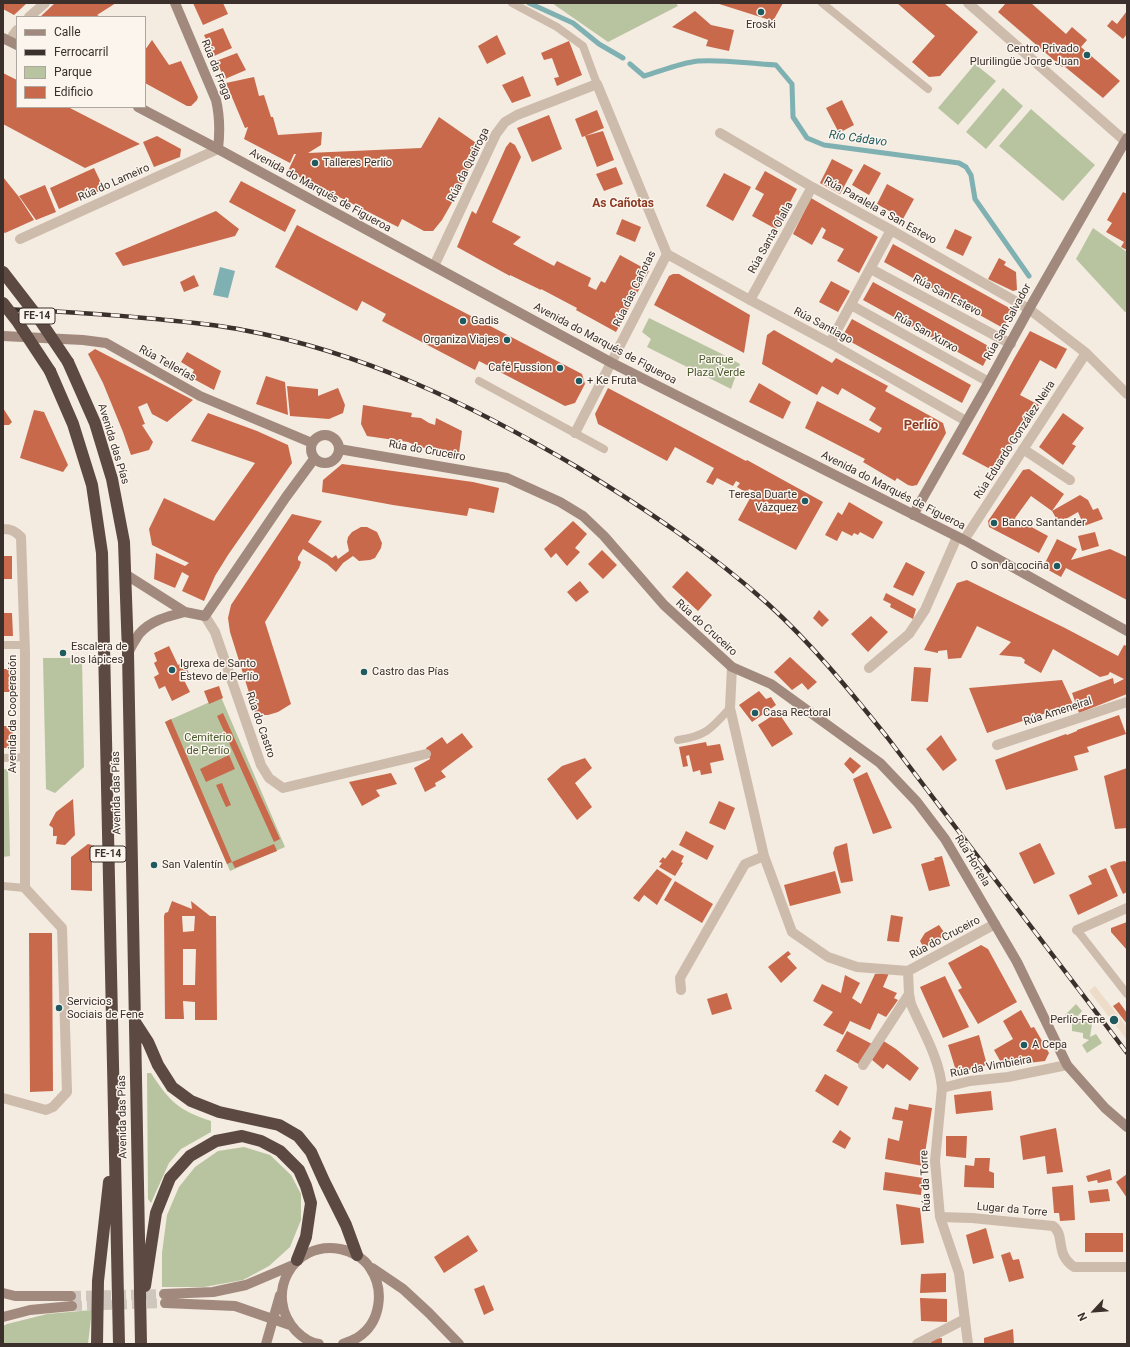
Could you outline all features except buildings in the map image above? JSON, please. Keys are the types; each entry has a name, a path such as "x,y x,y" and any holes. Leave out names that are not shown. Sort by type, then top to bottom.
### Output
{"highway":[{"name":"Avenida das Pías","path":"3,272 37,316 68,362 95,423 112,479 124,542 128,653 141,1344"},
{"name":"Avenida das Pías","path":"3,303 17,321 50,371 73,424 92,484 102,553 119,1344"},
{"path":"135,1022 148,1042 158,1065 172,1087 191,1101 219,1112 279,1125 298,1136 312,1152 324,1181 346,1225 357,1256"},
{"path":"97,1344 98,1282 114,1135"},
{"path":"140,1315 150,1260 156,1212 170,1178 190,1156 216,1141 242,1136 261,1141 280,1151 298,1170 306,1186 311,1203 306,1237 295,1263"}],"street":[{"path":"31,16 45,3"},
{"name":"Rúa da Fraga","path":"175,3 216,100 220,114 218,149"},
{"path":"968,3 1126,140"},
{"path":"10,41 16,32"},
{"name":"Rúa das Cañotas","path":"575,433 667,254 597,84"},
{"name":"Rúa da Queiroga","path":"434,266 496,134 505,122 517,115 597,84"},
{"name":"Avenida do Marqués de Figueroa","path":"140,108 612,363 960,538 1127,631"},
{"name":"Rúa Paralela a San Estevo","path":"720,133 812,187 891,230 1029,309 1086,353 1127,394"},
{"name":"Rúa San Salvador","path":"914,515 1029,309 1126,140"},
{"name":"Rúa do Lameiro","path":"20,239 218,149"},
{"name":"Rúa Santa Olalla","path":"750,300 812,187"},
{"path":"830,343 891,230"},
{"name":"Rúa Santiago","path":"667,254 830,343 966,421"},
{"name":"Rúa San Estevo","path":"871,269 1010,344"},
{"name":"Rúa San Xurxo","path":"851,305 989,382"},
{"name":"Rúa Tellerías","path":"3,336 83,340 106,344 200,396 312,443"},
{"name":"Rúa Eduardo González Neira","path":"869,668 909,634 925,610 960,538 1023,449 1086,353"},
{"path":"318,436 329,436 335,440 339,449 337,457 332,462 322,463 314,459 311,450 312,443 318,436"},
{"name":"Rúa do Cruceiro","path":"339,449 507,478 560,502 583,516 604,536 664,605 732,667 730,708 764,856 792,932 828,957 857,966 908,971 995,924"},
{"path":"1023,449 1070,480"},
{"path":"125,574 185,612 205,616 286,497 314,459"},
{"name":"Avenida da Cooperación","path":"3,529 10,529 21,537 25,645 26,888"},
{"path":"128,653 139,634 150,625 161,619 185,612"},
{"name":"Rúa do Castro","path":"205,616 215,632 261,765 269,778 283,788 426,754"},
{"name":"Rúa Hortela","path":"732,667 771,684 880,763 917,802 945,839 1017,962 1067,1066 1105,1108 1127,1127"},
{"name":"Rúa Ameneiral","path":"997,745 1127,702"},
{"path":"681,990 680,978 745,864 764,856"},
{"path":"3,1098 46,1110 53,1107 67,1092 62,928 26,888"},
{"path":"1077,930 1127,908"},
{"name":"Rúa da Torre","path":"908,971 908,994 911,1004 938,1066 941,1078 942,1088 935,1161 940,1217 959,1273 968,1344"},
{"path":"863,1065 908,994"},
{"name":"Rúa da Vimbieira","path":"942,1088 970,1081 1008,1077 1067,1066"},
{"name":"Lugar da Torre","path":"940,1217 972,1218 1053,1226 1058,1232 1062,1254 1067,1262 1074,1267 1127,1267"},
{"path":"290,1325 235,1306 164,1299 246,1286 295,1263 308,1253 320,1249 333,1248 346,1250 357,1256 403,1290 429,1313 459,1344"},
{"path":"266,1344 272,1318 286,1276 295,1263"},
{"path":"343,1344 357,1338 369,1327 377,1313 380,1297 377,1281 370,1267"},
{"path":"282,1289 282,1302 290,1325 301,1336 320,1344"},
{"path":"3,1293 15,1296 72,1301 3,1317"},
{"path":"917,1344 965,1319"}],"lane":[{"path":"512,3 557,27 584,46 597,84"},
{"path":"822,3 928,89"},
{"path":"479,381 604,449"},
{"path":"3,645 25,645"},
{"path":"678,740 692,738 705,733 714,726 730,708"},
{"path":"3,758 26,757"},
{"path":"3,886 26,888"},
{"path":"1077,930 1127,994"}],"green space":[{"path":"552,3 676,3 678,6 608,42"},
{"path":"975,64 996,81 958,125 938,108"},
{"path":"1003,88 1023,106 986,149 966,132"},
{"path":"1031,109 1095,165 1063,201 999,146"},
{"path":"1093,228 1127,252 1127,311 1125,312 1076,259"},
{"name":"Parque Plaza Verde","path":"649,318 740,364 731,389 647,347 651,339 642,332"},
{"path":"43,658 82,658 84,767 55,793 46,789"},
{"name":"Cemiterio de Perlío","path":"221,697 285,847 230,871 165,722"},
{"path":"3,769 8,769 10,856 3,857"},
{"path":"1076,1004 1082,1011 1077,1017 1087,1019 1086,1022 1092,1024 1090,1037 1096,1034 1102,1043 1087,1053 1082,1045 1089,1040 1083,1038 1083,1033 1072,1031 1072,1022 1065,1015"},
{"path":"147,1073 151,1073 176,1104 190,1113 211,1121 211,1132 181,1149 169,1163 151,1203 148,1199"},
{"path":"244,1147 270,1155 291,1175 301,1194 301,1220 290,1247 269,1266 243,1280 204,1287 162,1287 162,1253 167,1215 179,1187 195,1167 218,1151"},
{"path":"92,1310 88,1344 3,1344 3,1326 7,1324 47,1314"}],"shaded area":[{"path":"1095,986 1127,1027 1127,1040 1089,991"}],"water":[{"path":"220,267 235,271 228,298 213,295"}],"waterway":[{"name":"Río Cádavo","path":"529,3 573,23 599,44 623,58"},
{"name":"Río Cádavo","path":"630,64 644,76 677,65 698,61 727,61 776,65 792,84 793,117 807,138 824,145 959,163 966,167 971,175 975,199 1029,276"}],"tunnel":[{"path":"71,1296 164,1294"},
{"path":"72,1306 165,1303"}],"railway":[{"path":"3,309 118,316 210,325 243,330 331,352 374,367 457,402 537,444 627,498 676,531 746,585 784,619 830,668 887,737 1127,1053"}],"place":[{"name":"Eroski","path":"761,12"},
{"name":"Centro Privado Plurilingüe Jorge Juan","path":"1087,55"},
{"name":"Talleres Perlío","path":"315,163"},
{"name":"Gadis","path":"463,321"},
{"name":"Organiza Viajes","path":"507,340"},
{"name":"Café Fussion","path":"560,368"},
{"name":"+ Ke Fruta","path":"579,381"},
{"name":"Teresa Duarte Vázquez","path":"805,501"},
{"name":"Banco Santander","path":"994,523"},
{"name":"O son da cociña","path":"1057,566"},
{"name":"Escalera de los lápices","path":"63,653"},
{"name":"Igrexa de Santo Estevo de Perlío","path":"172,670"},
{"name":"Castro das Pías","path":"364,672"},
{"name":"Casa Rectoral","path":"755,713"},
{"name":"San Valentín","path":"154,865"},
{"name":"Servicios Sociais de Fene","path":"59,1008"},
{"name":"Perlío-Fene","path":"1114,1020"},
{"name":"A Cepa","path":"1024,1045"}],"district":[{"name":"As Cañotas","path":"623,204"},
{"name":"Perlío","path":"921,426"}]}
